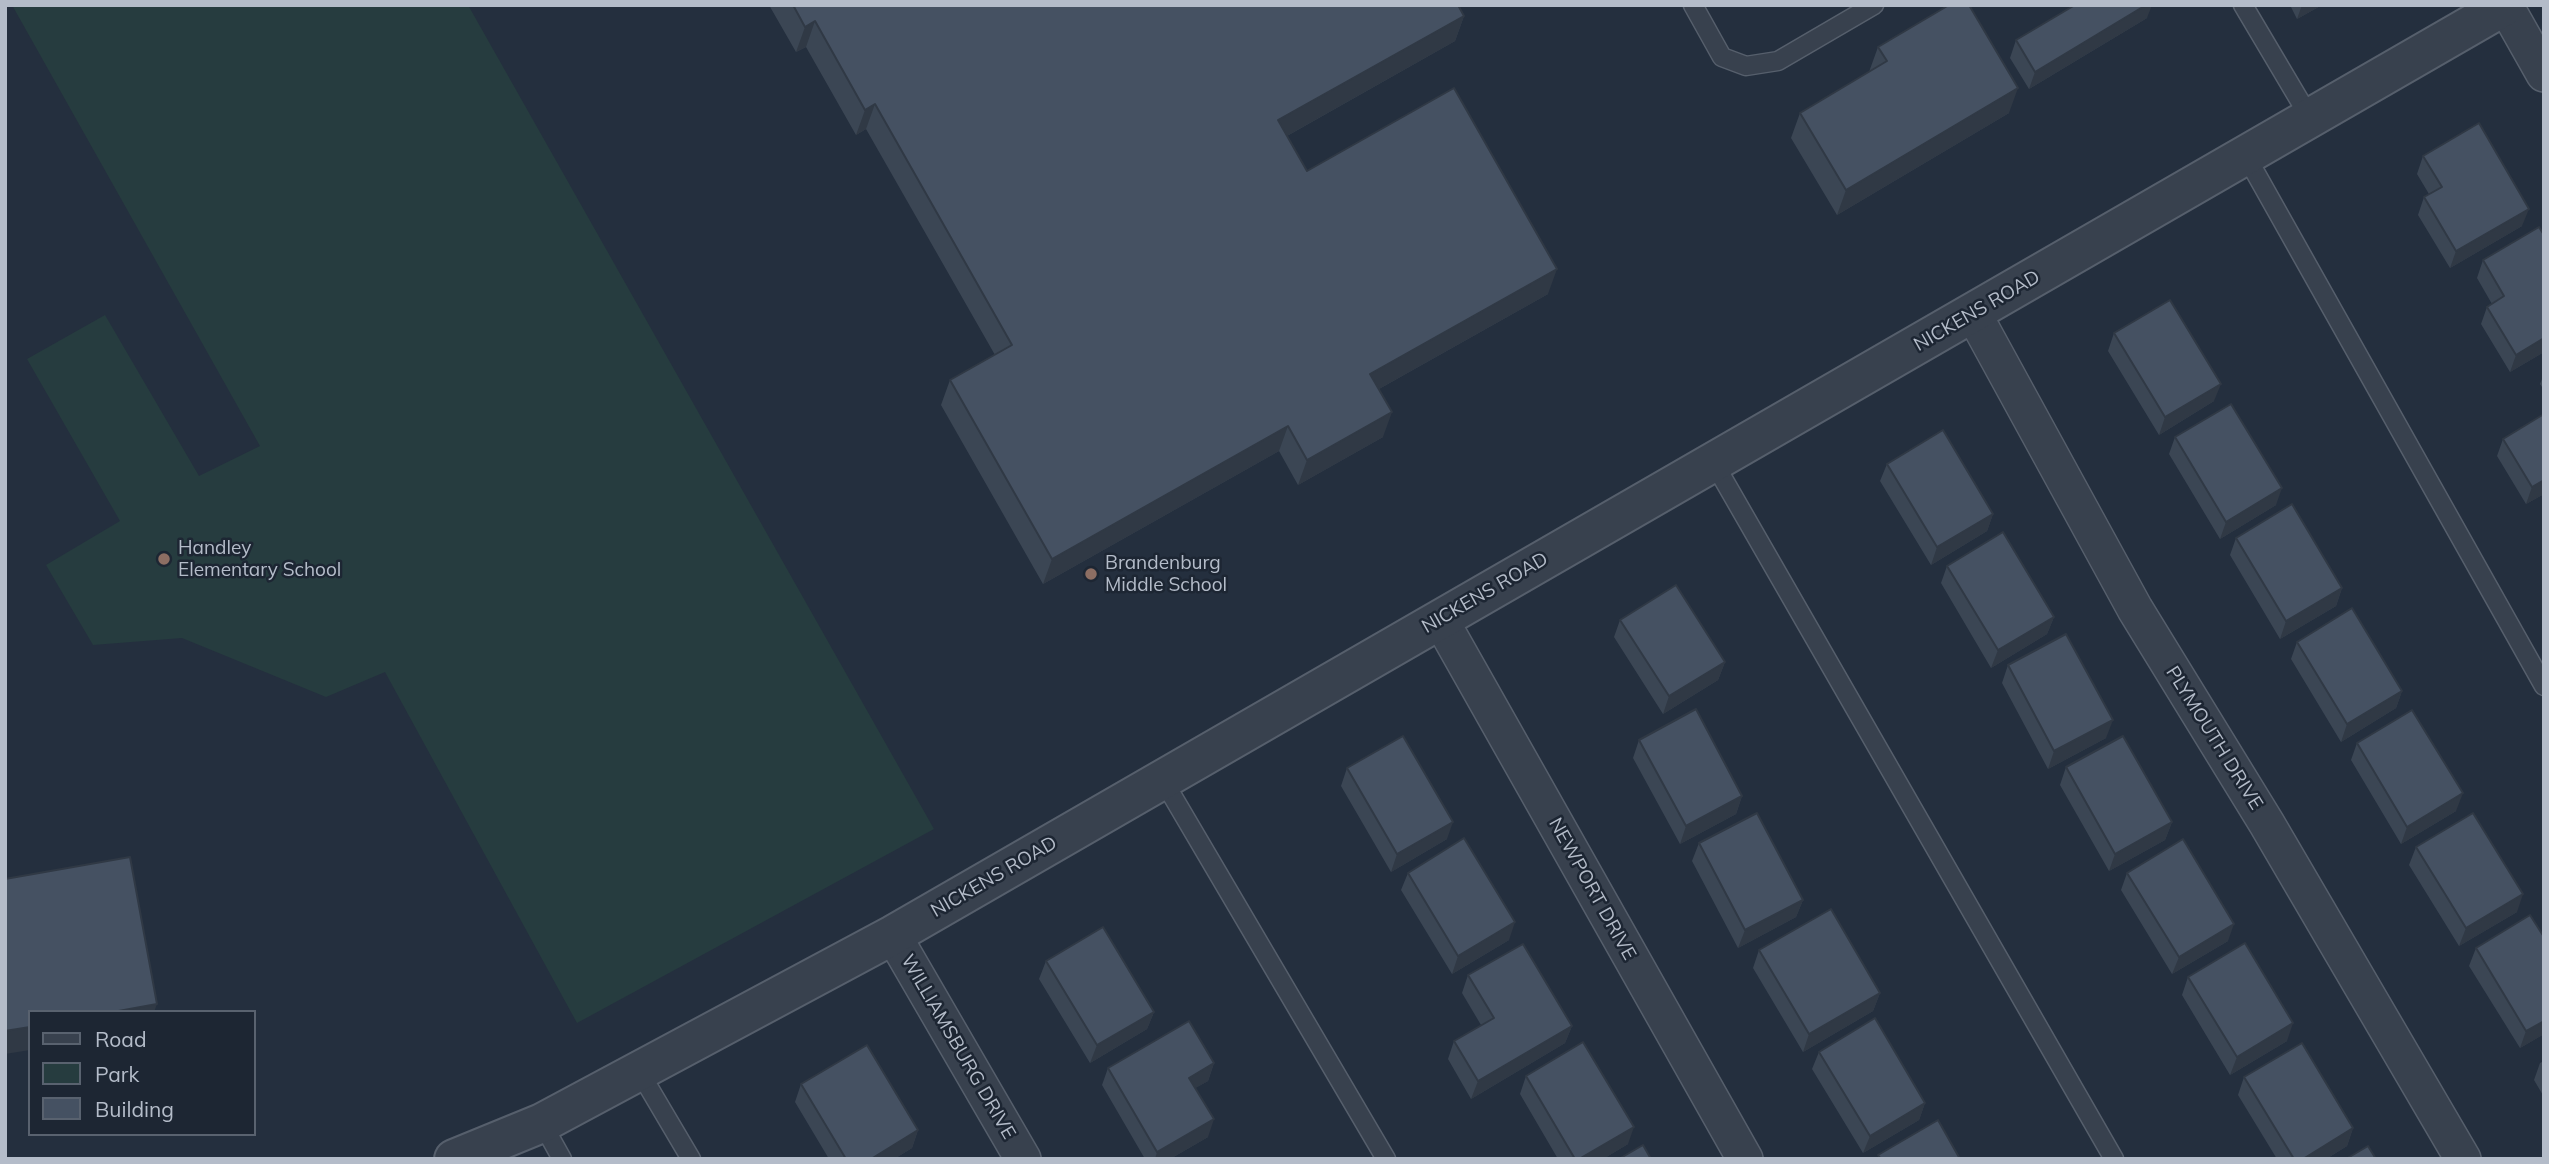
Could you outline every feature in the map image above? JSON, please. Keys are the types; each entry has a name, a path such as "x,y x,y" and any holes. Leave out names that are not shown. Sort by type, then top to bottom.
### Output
{"street":[{"name":"NICKENS ROAD","path":"454,1159 542,1123 893,935 2506,5"},
{"path":"2506,5 2544,74"},
{"name":"PLYMOUTH DRIVE","path":"1973,313 2135,609 2267,824 2463,1159"},
{"name":"NEWPORT DRIVE","path":"1440,619 1745,1159"},
{"name":"WILLIAMSBURG DRIVE","path":"893,935 1023,1159"}],"lane":[{"path":"1693,5 1722,57 1746,66 1778,61 1874,5"},
{"path":"2242,5 2310,118"},
{"path":"2246,156 2544,686"},
{"path":"1714,463 2114,1159"},
{"path":"1163,780 1387,1159"},
{"path":"639,1071 691,1159"},
{"path":"542,1123 562,1159"}],"green space":[{"path":"12,5 468,5 934,829 577,1023 385,672 326,697 182,638 93,645 46,565 120,521 27,359 105,315 199,476 260,446"}],"building":[{"path":"793,5 1458,5 1464,16 1278,120 1307,171 1454,88 1557,269 1370,374 1392,412 1307,460 1288,426 1052,559 950,380 1012,345 875,104 865,110 815,21 805,27"},
{"path":"1949,5 1969,5 2018,88 1846,190 1800,113 1887,61 1878,47"},
{"path":"2075,5 2146,5 2035,72 2016,40"},
{"path":"2479,123 2529,209 2456,251 2424,197 2442,187 2423,156"},
{"path":"2539,227 2544,235 2544,338 2516,355 2487,307 2504,296 2483,260"},
{"path":"2170,300 2221,384 2165,417 2114,333"},
{"path":"2231,404 2282,488 2226,522 2175,437"},
{"path":"2544,414 2544,480 2532,487 2503,439"},
{"path":"1943,430 1993,514 1937,547 1887,464"},
{"path":"2292,504 2342,588 2286,621 2236,538"},
{"path":"2003,532 2054,617 1998,650 1947,566"},
{"path":"1676,585 1725,662 1669,696 1620,620"},
{"path":"2352,608 2402,691 2347,724 2297,642"},
{"path":"2066,634 2113,720 2054,751 2008,665"},
{"path":"1696,709 1742,796 1686,826 1639,740"},
{"path":"2412,710 2463,793 2407,827 2357,743"},
{"path":"1403,736 1453,822 1397,854 1347,768"},
{"path":"2123,736 2172,822 2115,854 2066,767"},
{"path":"1757,813 1803,900 1745,930 1699,843"},
{"path":"2473,813 2523,894 2466,928 2416,847"},
{"path":"1464,838 1515,922 1458,956 1408,873"},
{"path":"2183,839 2234,924 2179,957 2127,873"},
{"path":"130,857 157,1004 124,1010 28,1010 28,1027 5,1031 5,879"},
{"path":"1831,909 1880,993 1809,1034 1759,950"},
{"path":"2530,915 2544,937 2544,1021 2526,1031 2476,948"},
{"path":"1103,927 1154,1012 1097,1045 1046,961"},
{"path":"2245,943 2293,1023 2237,1057 2188,977"},
{"path":"1523,944 1572,1026 1478,1081 1454,1041 1494,1018 1468,975"},
{"path":"1875,1018 1925,1103 1870,1136 1819,1052"},
{"path":"1189,1021 1214,1063 1189,1078 1214,1119 1157,1152 1108,1068"},
{"path":"1583,1042 1634,1127 1575,1159 1526,1076"},
{"path":"2302,1043 2353,1128 2303,1159 2294,1159 2244,1077"},
{"path":"867,1045 918,1130 871,1159 846,1159 801,1084"},
{"path":"1938,1120 1960,1159 1881,1159 1878,1155"},
{"path":"1643,1145 1651,1159 1619,1159"},
{"path":"2368,1146 2376,1159 2346,1159"}],"place":[{"name":"Handley Elementary School","path":"164,559"},
{"name":"Brandenburg Middle School","path":"1091,574"}]}
